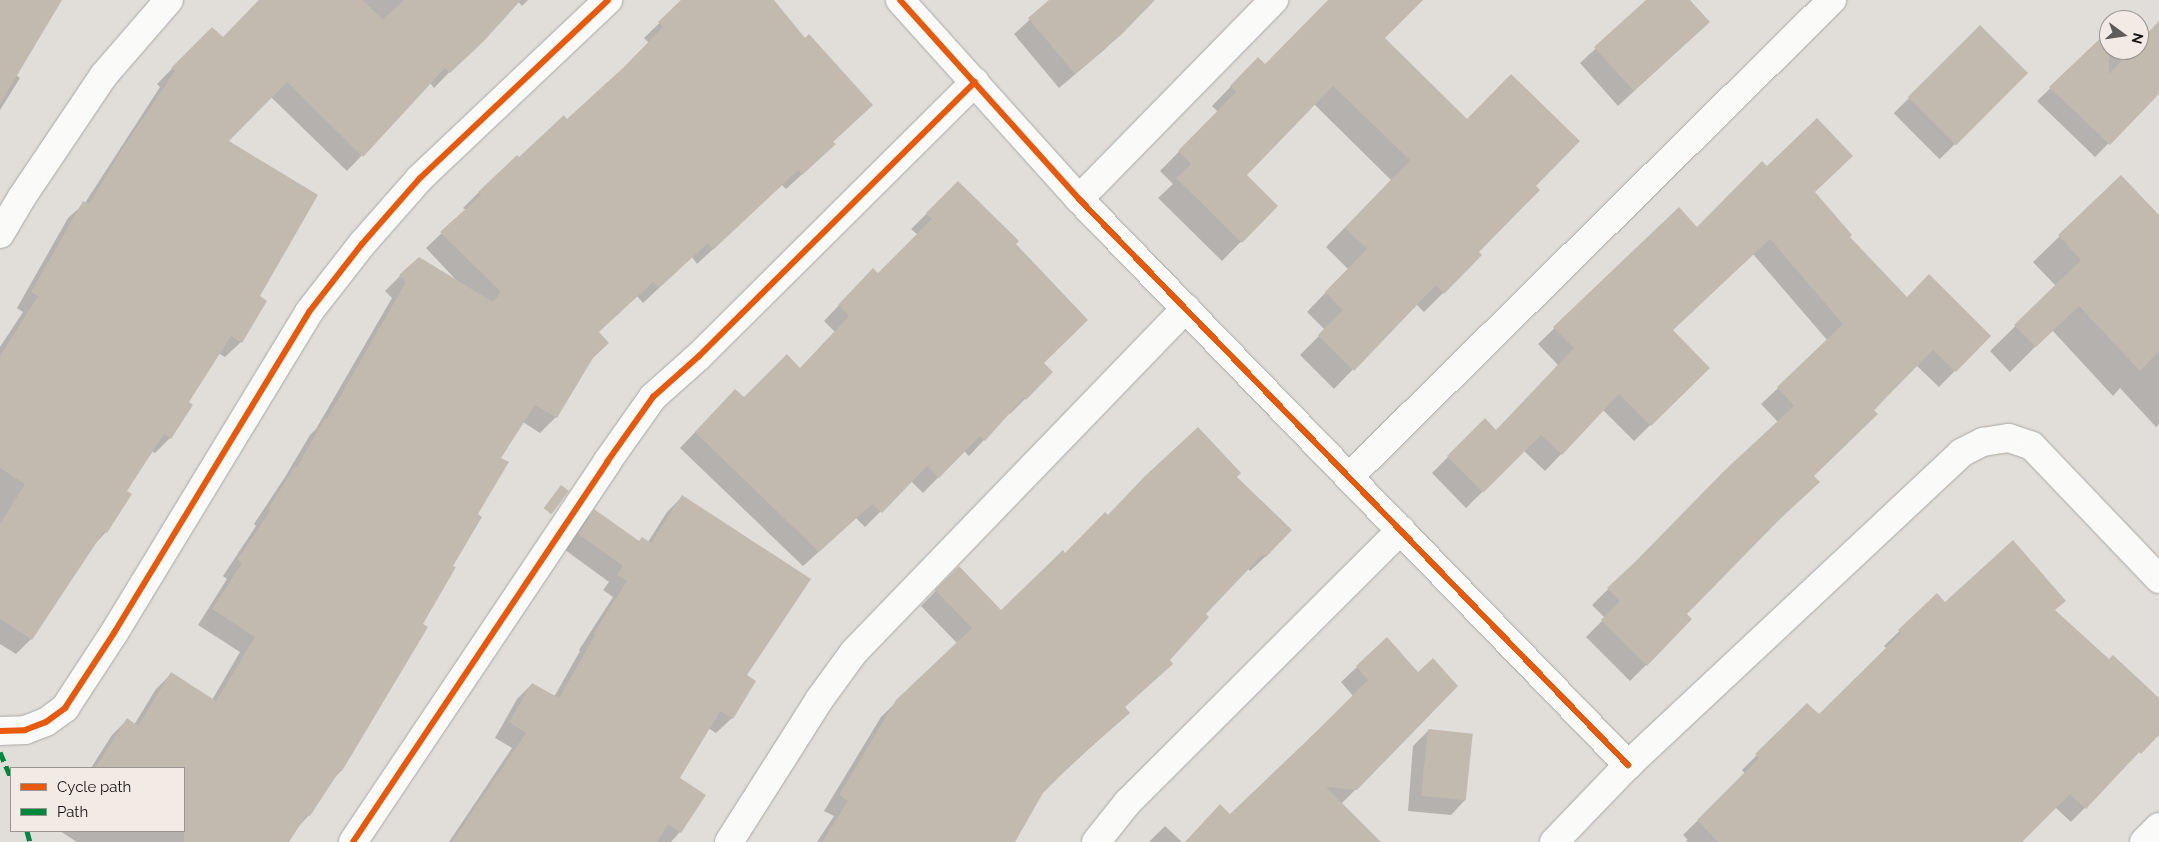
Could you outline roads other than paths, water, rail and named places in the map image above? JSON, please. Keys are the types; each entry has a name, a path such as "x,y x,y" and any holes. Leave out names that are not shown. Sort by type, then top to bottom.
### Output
{"street":[{"path":"0,234 22,196 104,75 169,0"},
{"path":"0,731 25,730 46,722 65,708 114,633 310,312 362,244 420,178 608,0"},
{"path":"900,0 1079,199 1628,765"},
{"path":"1079,199 1274,0"},
{"path":"1349,477 1832,0"},
{"path":"354,842 607,462 653,397 699,356 975,82"},
{"path":"729,842 819,700 854,652 1186,308"},
{"path":"1554,842 1628,765 1961,453 1983,442 2009,438 2032,446 2159,580"},
{"path":"1096,842 1127,803 1401,530"},
{"path":"2144,842 2159,827"}]}
